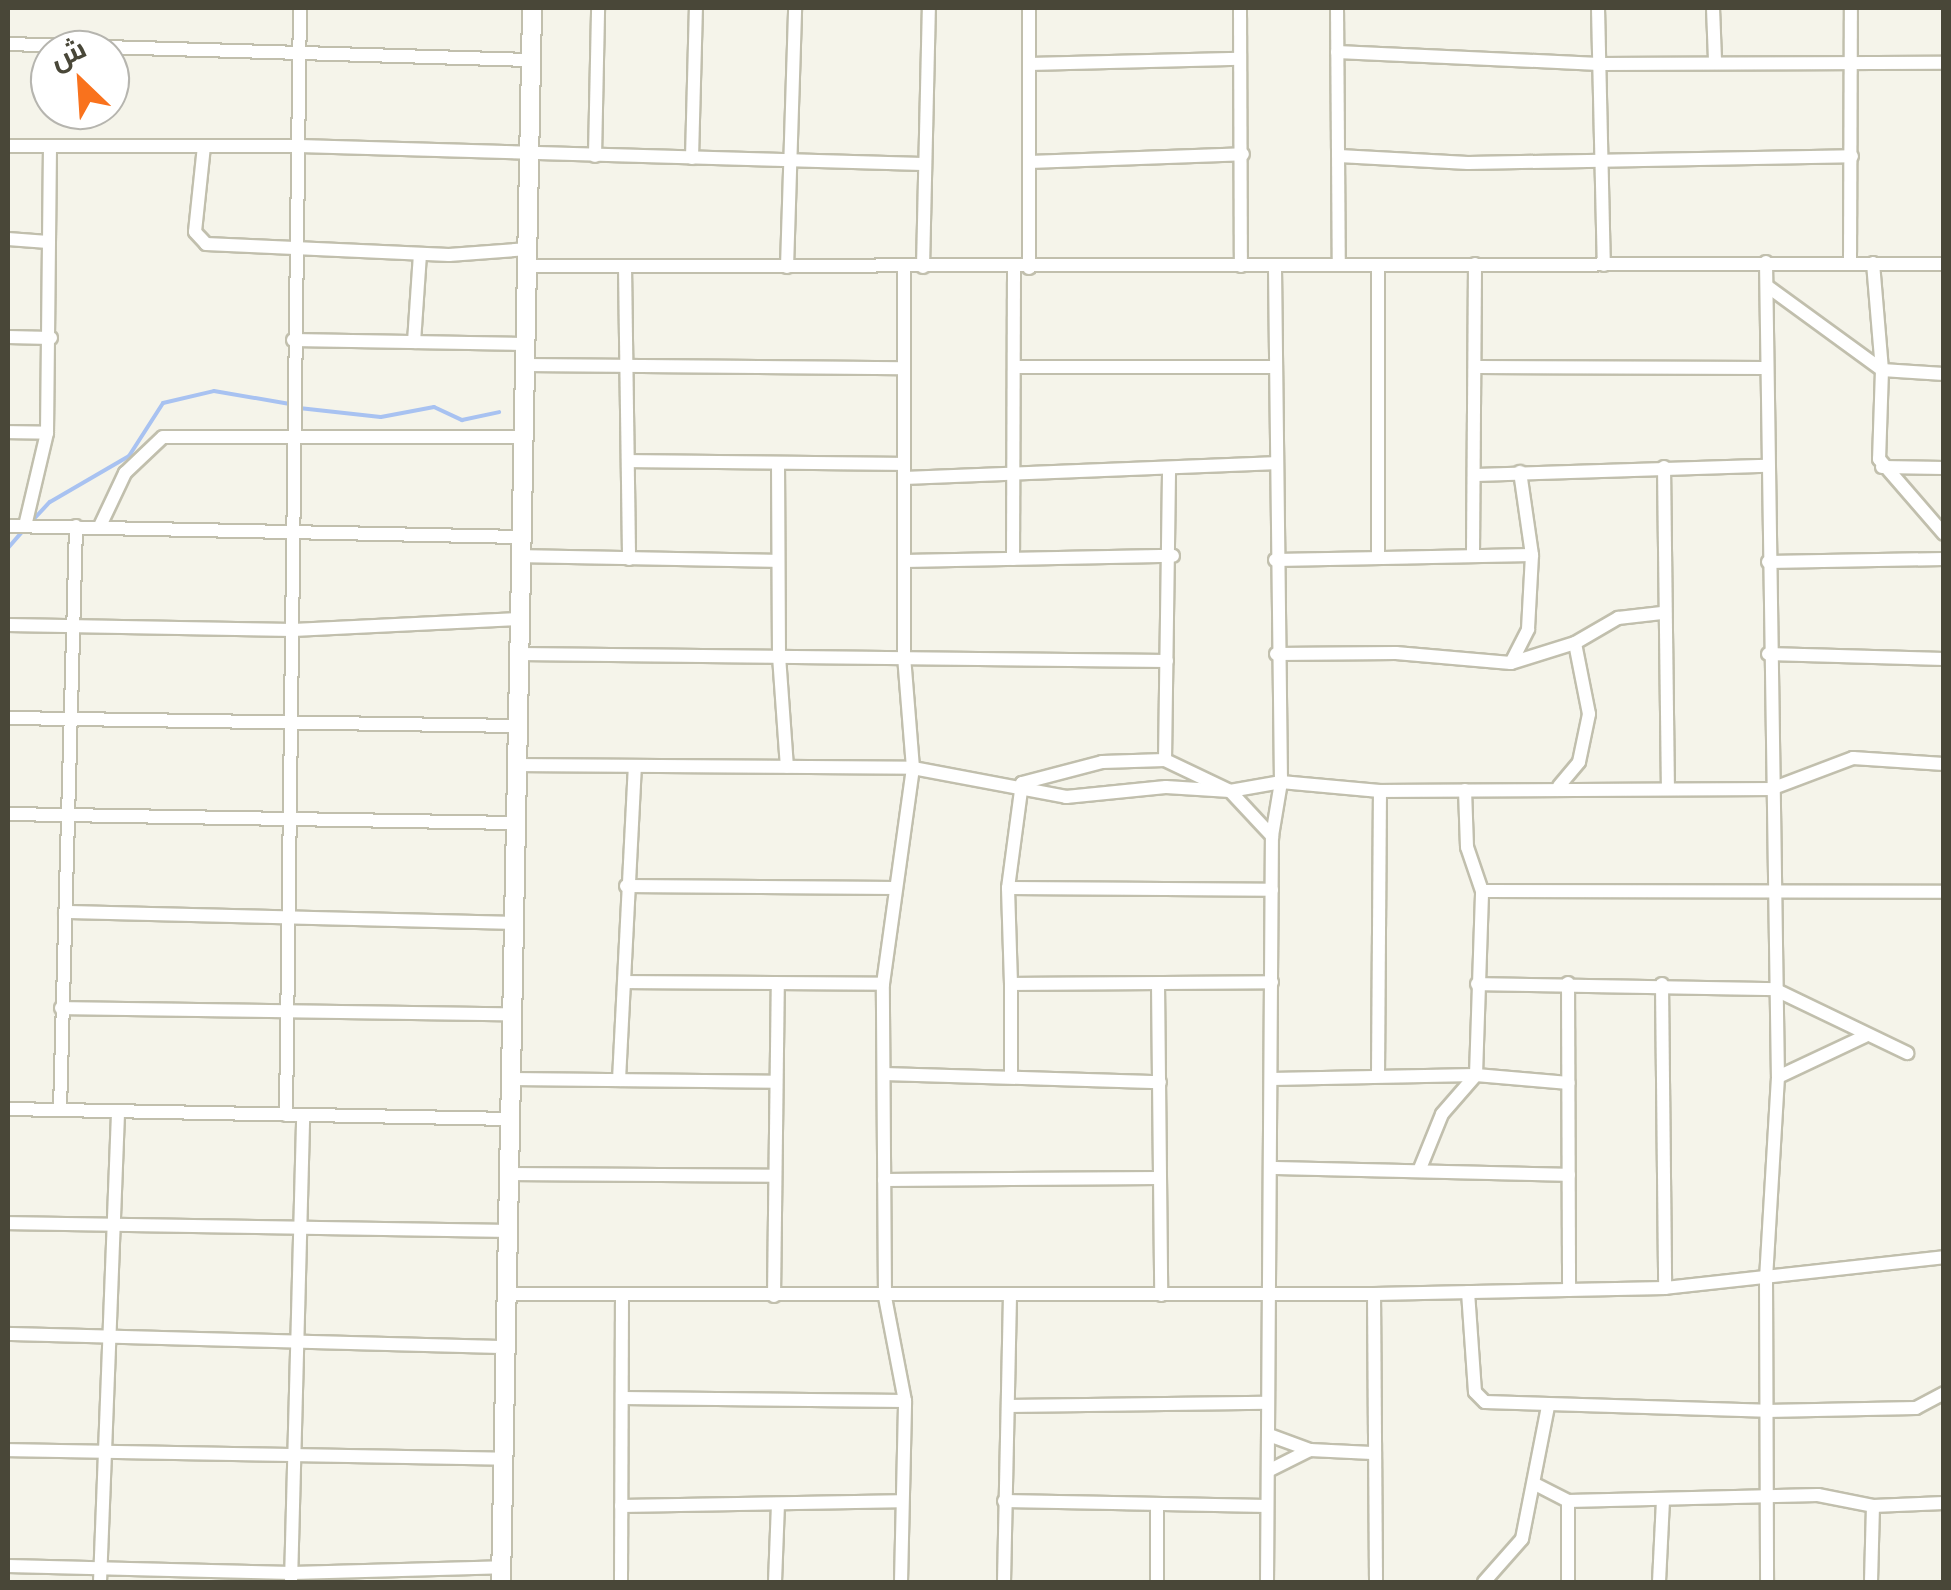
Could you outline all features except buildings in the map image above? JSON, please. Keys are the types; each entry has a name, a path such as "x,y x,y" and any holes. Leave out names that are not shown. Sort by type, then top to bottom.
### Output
{"street":[{"path":"286,1115 300,8"},
{"path":"8,1566 100,1576 501,1574 532,8"},
{"path":"594,156 598,8"},
{"path":"692,158 696,8"},
{"path":"787,267 794,8"},
{"path":"923,267 929,8"},
{"path":"1014,559 1014,366 1029,162 1029,8"},
{"path":"1240,8 1241,266"},
{"path":"1336,8 1338,264"},
{"path":"1598,8 1604,265"},
{"path":"1712,8 1715,60"},
{"path":"1850,263 1851,8"},
{"path":"8,44 530,60"},
{"path":"1338,52 1599,64 1715,60 1944,63"},
{"path":"1029,64 1240,59"},
{"path":"8,146 299,146 529,156 923,164"},
{"path":"204,146 197,240 295,248 528,258 624,267 1944,264"},
{"path":"25,526 47,433 50,147"},
{"path":"1029,162 1243,154"},
{"path":"1338,156 1468,163 1602,157 1852,156"},
{"path":"8,239 48,242"},
{"path":"414,342 420,254"},
{"path":"1766,262 1768,654 1778,1077 1766,1278 1767,1582"},
{"path":"1873,263 1882,370 1882,467 1944,534"},
{"path":"1473,553 1475,264"},
{"path":"1378,265 1378,557"},
{"path":"1267,1582 1272,836 1281,782 1276,654 1275,266"},
{"path":"624,267 629,559"},
{"path":"901,1582 898,1502 905,1401 885,1297 884,984 913,768 904,657 904,267"},
{"path":"1767,286 1882,370 1944,374"},
{"path":"8,337 50,338"},
{"path":"293,340 524,344"},
{"path":"525,365 904,368"},
{"path":"1014,366 1274,367"},
{"path":"1477,367 1767,368"},
{"path":"8,432 47,433"},
{"path":"100,526 125,473 163,437 524,437"},
{"path":"628,461 778,463 1014,474 1274,463"},
{"path":"778,463 778,656 787,767"},
{"path":"1476,476 1767,466"},
{"path":"1664,467 1662,612 1668,789"},
{"path":"1882,467 1944,468"},
{"path":"1166,760 1173,556 1170,469"},
{"path":"1512,663 1528,629 1532,555 1520,472"},
{"path":"8,526 520,537"},
{"path":"60,1110 76,526"},
{"path":"1275,560 1473,553 1532,555"},
{"path":"521,556 778,562"},
{"path":"904,562 1173,556"},
{"path":"1768,562 1944,559"},
{"path":"1276,654 1415,654 1512,663 1575,643 1618,618 1662,612"},
{"path":"8,624 293,630 522,620"},
{"path":"1559,786 1579,762 1589,714 1575,643"},
{"path":"519,654 1167,661"},
{"path":"1768,654 1944,658"},
{"path":"8,718 518,726"},
{"path":"518,766 913,768 1022,784 1066,797 1166,787 1230,790 1281,782 1380,791 1559,786 1771,788 1853,758 1944,764"},
{"path":"1022,784 1102,762 1166,760 1230,790 1272,836"},
{"path":"620,1080 626,886 635,766"},
{"path":"1012,1077 1008,888 1022,784"},
{"path":"1419,1172 1431,1156 1442,1114 1476,1075 1482,891 1466,846 1465,790"},
{"path":"1378,1074 1380,791"},
{"path":"8,814 287,822 515,823"},
{"path":"626,886 895,888"},
{"path":"1008,888 1272,890"},
{"path":"1482,891 1944,892"},
{"path":"65,912 511,923"},
{"path":"625,982 884,984"},
{"path":"1011,984 1272,982"},
{"path":"1568,983 1569,1290"},
{"path":"774,1296 778,984"},
{"path":"1158,984 1160,1296"},
{"path":"1476,984 1662,984 1774,989 1907,1053"},
{"path":"1662,984 1666,1288"},
{"path":"62,1008 513,1014"},
{"path":"1778,1077 1865,1036"},
{"path":"884,1074 1160,1082"},
{"path":"1271,1078 1476,1075 1570,1083"},
{"path":"511,1079 776,1082"},
{"path":"8,1110 510,1118"},
{"path":"100,1576 110,1225 118,1112"},
{"path":"292,1578 291,1456 301,1340 304,1116"},
{"path":"1270,1168 1569,1175"},
{"path":"506,1174 775,1176"},
{"path":"884,1180 1159,1178"},
{"path":"8,1223 505,1231"},
{"path":"505,1294 1160,1296 1666,1288 1944,1257"},
{"path":"1468,1292 1478,1398 1548,1407 1766,1411 1916,1408 1944,1393"},
{"path":"1374,1294 1372,1454 1376,1582"},
{"path":"621,1582 622,1296"},
{"path":"1004,1582 1010,1296"},
{"path":"8,1334 504,1346"},
{"path":"622,1398 905,1401"},
{"path":"1008,1406 1268,1404"},
{"path":"1484,1582 1522,1539 1548,1407"},
{"path":"1269,1435 1310,1450 1372,1454"},
{"path":"8,1450 501,1459"},
{"path":"1268,1472 1310,1450"},
{"path":"1534,1484 1568,1501 1832,1496 1873,1506 1944,1503"},
{"path":"1658,1582 1663,1500"},
{"path":"1004,1501 1267,1506"},
{"path":"1568,1501 1568,1582"},
{"path":"621,1506 898,1502"},
{"path":"775,1582 778,1504"},
{"path":"1157,1506 1157,1582"},
{"path":"1871,1582 1873,1506"}],"waterway":[{"path":"32,521 50,502 129,456 163,403 214,391 290,404"},
{"path":"299,408 381,417 434,407 462,420 499,412"},
{"path":"8,548 23,531"}]}
